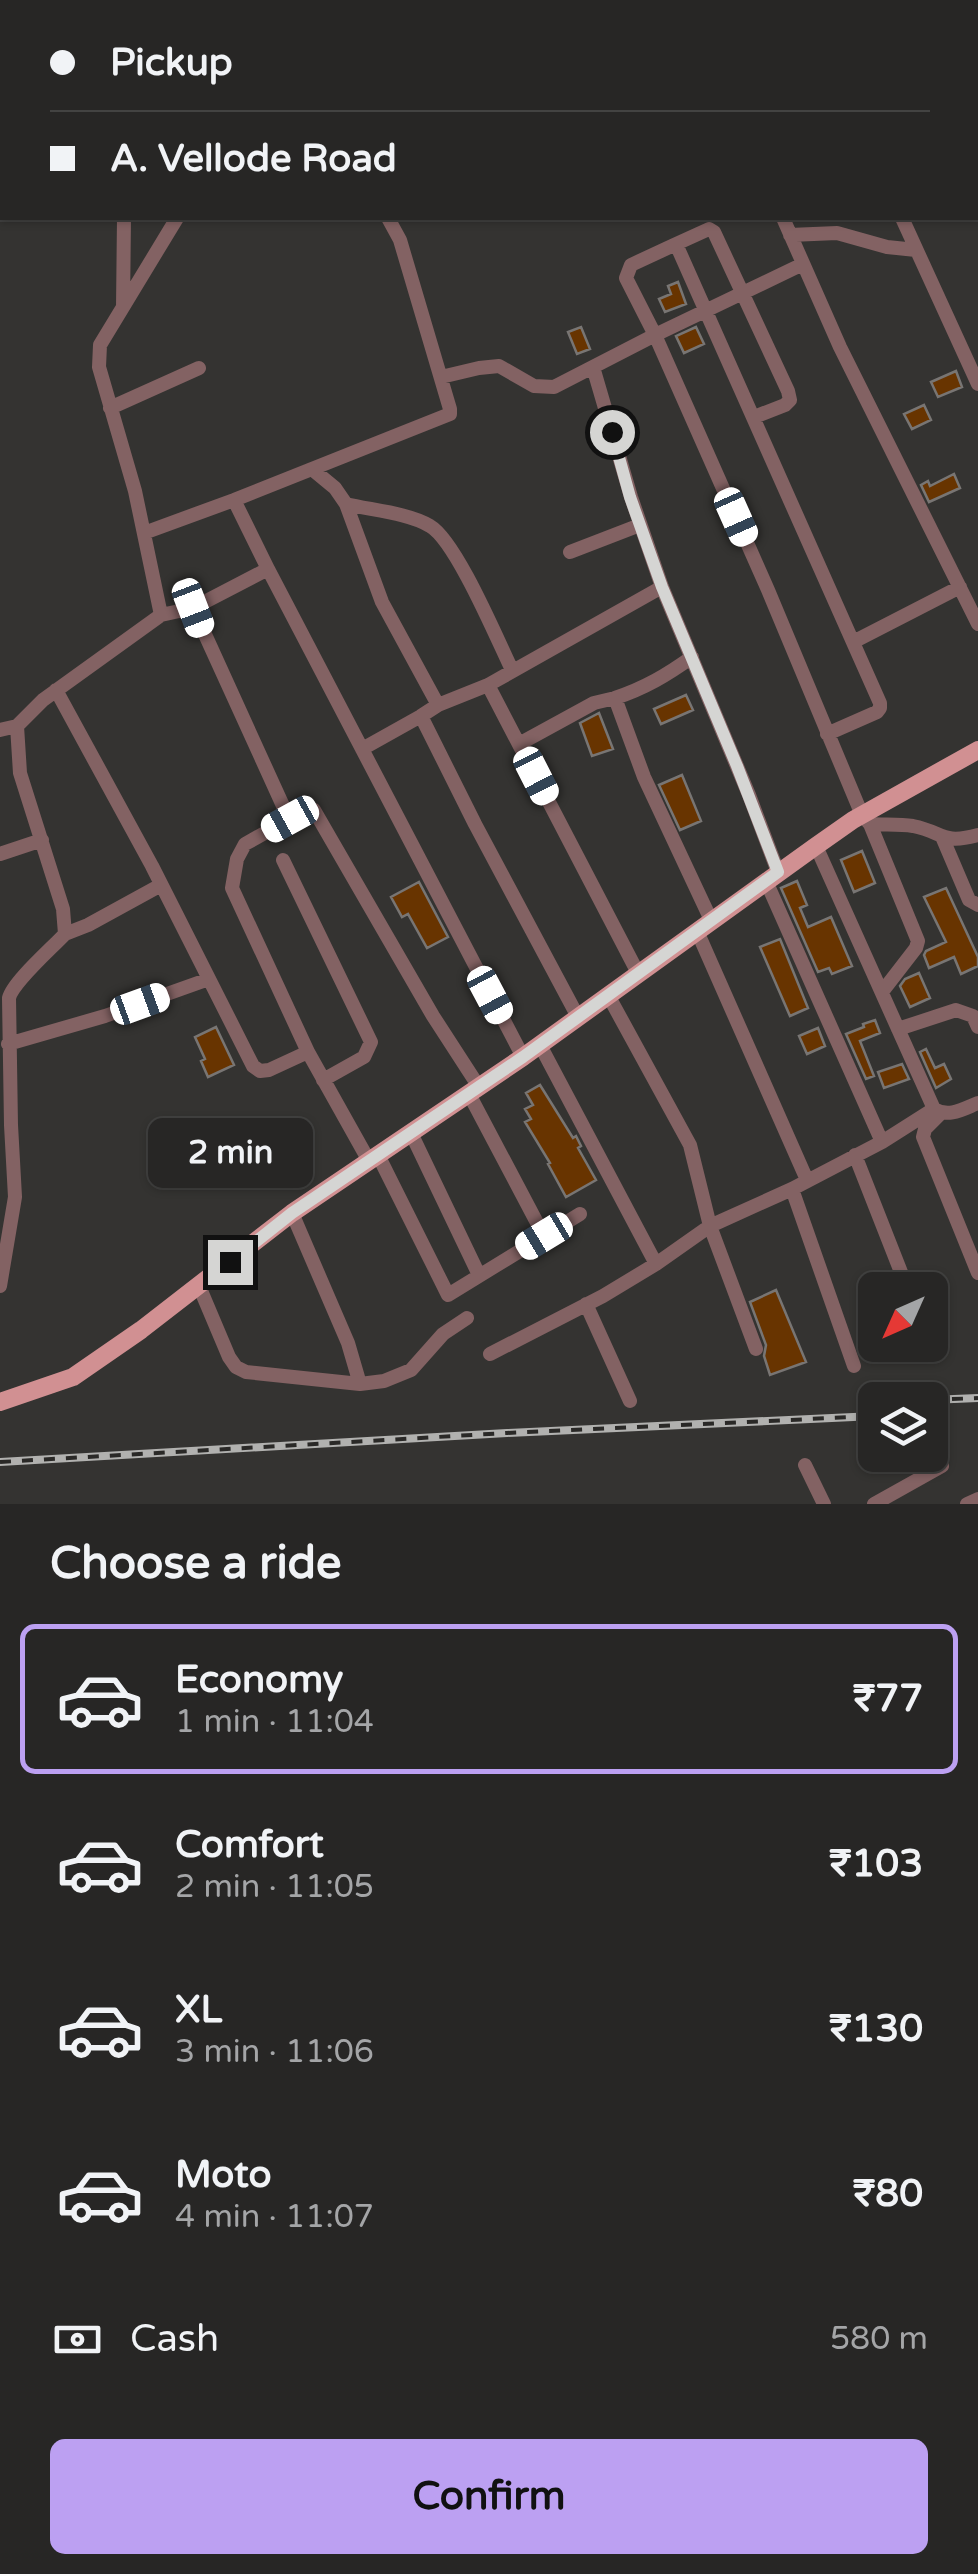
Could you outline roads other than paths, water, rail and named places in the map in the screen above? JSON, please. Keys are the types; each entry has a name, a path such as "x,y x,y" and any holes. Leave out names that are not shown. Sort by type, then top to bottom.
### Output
{"main road":[{"path":"0,1402 73,1376 141,1330 292,1213 540,1046 772,876 978,750"}],"street":[{"path":"123,309 124,220"},
{"path":"161,615 135,490 99,366 100,345 177,220"},
{"path":"144,532 450,414 400,240 389,220"},
{"path":"784,220 840,347 978,624"},
{"path":"831,220 838,233"},
{"path":"903,220 978,384"},
{"path":"754,417 785,405 790,400 788,390 714,232 709,230 631,265 626,278 768,590 918,941 882,992"},
{"path":"790,235 838,233 887,247 916,250"},
{"path":"676,244 880,708 828,734"},
{"path":"440,378 499,366 534,386 562,384 804,264"},
{"path":"593,367 662,587 749,795 772,876 882,1142"},
{"path":"110,408 200,368"},
{"path":"312,469 335,488 346,504 382,602 438,705"},
{"path":"234,500 523,1057"},
{"path":"346,504 428,524 442,535 512,670"},
{"path":"570,552 640,525"},
{"path":"0,730 17,726 56,690 161,615 193,608 268,570"},
{"path":"362,749 662,587"},
{"path":"854,642 960,587"},
{"path":"193,608 290,819"},
{"path":"519,744 594,703 642,689 692,658"},
{"path":"488,684 638,973"},
{"path":"56,690 253,1066 260,1072 269,1070 308,1052"},
{"path":"615,698 807,1180"},
{"path":"421,716 578,1017"},
{"path":"17,726 20,773 63,909 66,934"},
{"path":"544,1236 474,1090 314,810 306,810 245,844 237,858 232,888 322,1080 374,1158 448,1294 479,1275 544,1236 580,1214"},
{"path":"866,820 911,826 956,840 978,835"},
{"path":"943,838 968,900 978,904"},
{"path":"0,854 42,840"},
{"path":"816,846 938,1111"},
{"path":"284,860 371,1042 364,1057 322,1080"},
{"path":"0,1286 15,1197 8,1044 8,998 12,987 66,934 161,885"},
{"path":"8,1044 106,1016 209,979"},
{"path":"608,995 690,1144 710,1226 756,1349"},
{"path":"898,1028 956,1010 972,1016 978,1028"},
{"path":"540,1046 656,1264"},
{"path":"490,1354 656,1264 710,1226 792,1189 938,1111 951,1114 978,1103"},
{"path":"938,1111 924,1129 923,1137 978,1273"},
{"path":"411,1133 479,1275"},
{"path":"855,1155 901,1272"},
{"path":"792,1189 854,1366"},
{"path":"292,1213 348,1343 360,1384"},
{"path":"199,1286 229,1357 246,1372 360,1384 384,1382 411,1370 443,1334 467,1318"},
{"path":"586,1304 630,1402"},
{"path":"806,1465 824,1504"},
{"path":"874,1504 931,1472"},
{"path":"967,1504 978,1499"}],"railway":[{"path":"948,1399 978,1398"},
{"path":"0,1462 858,1417"}]}
